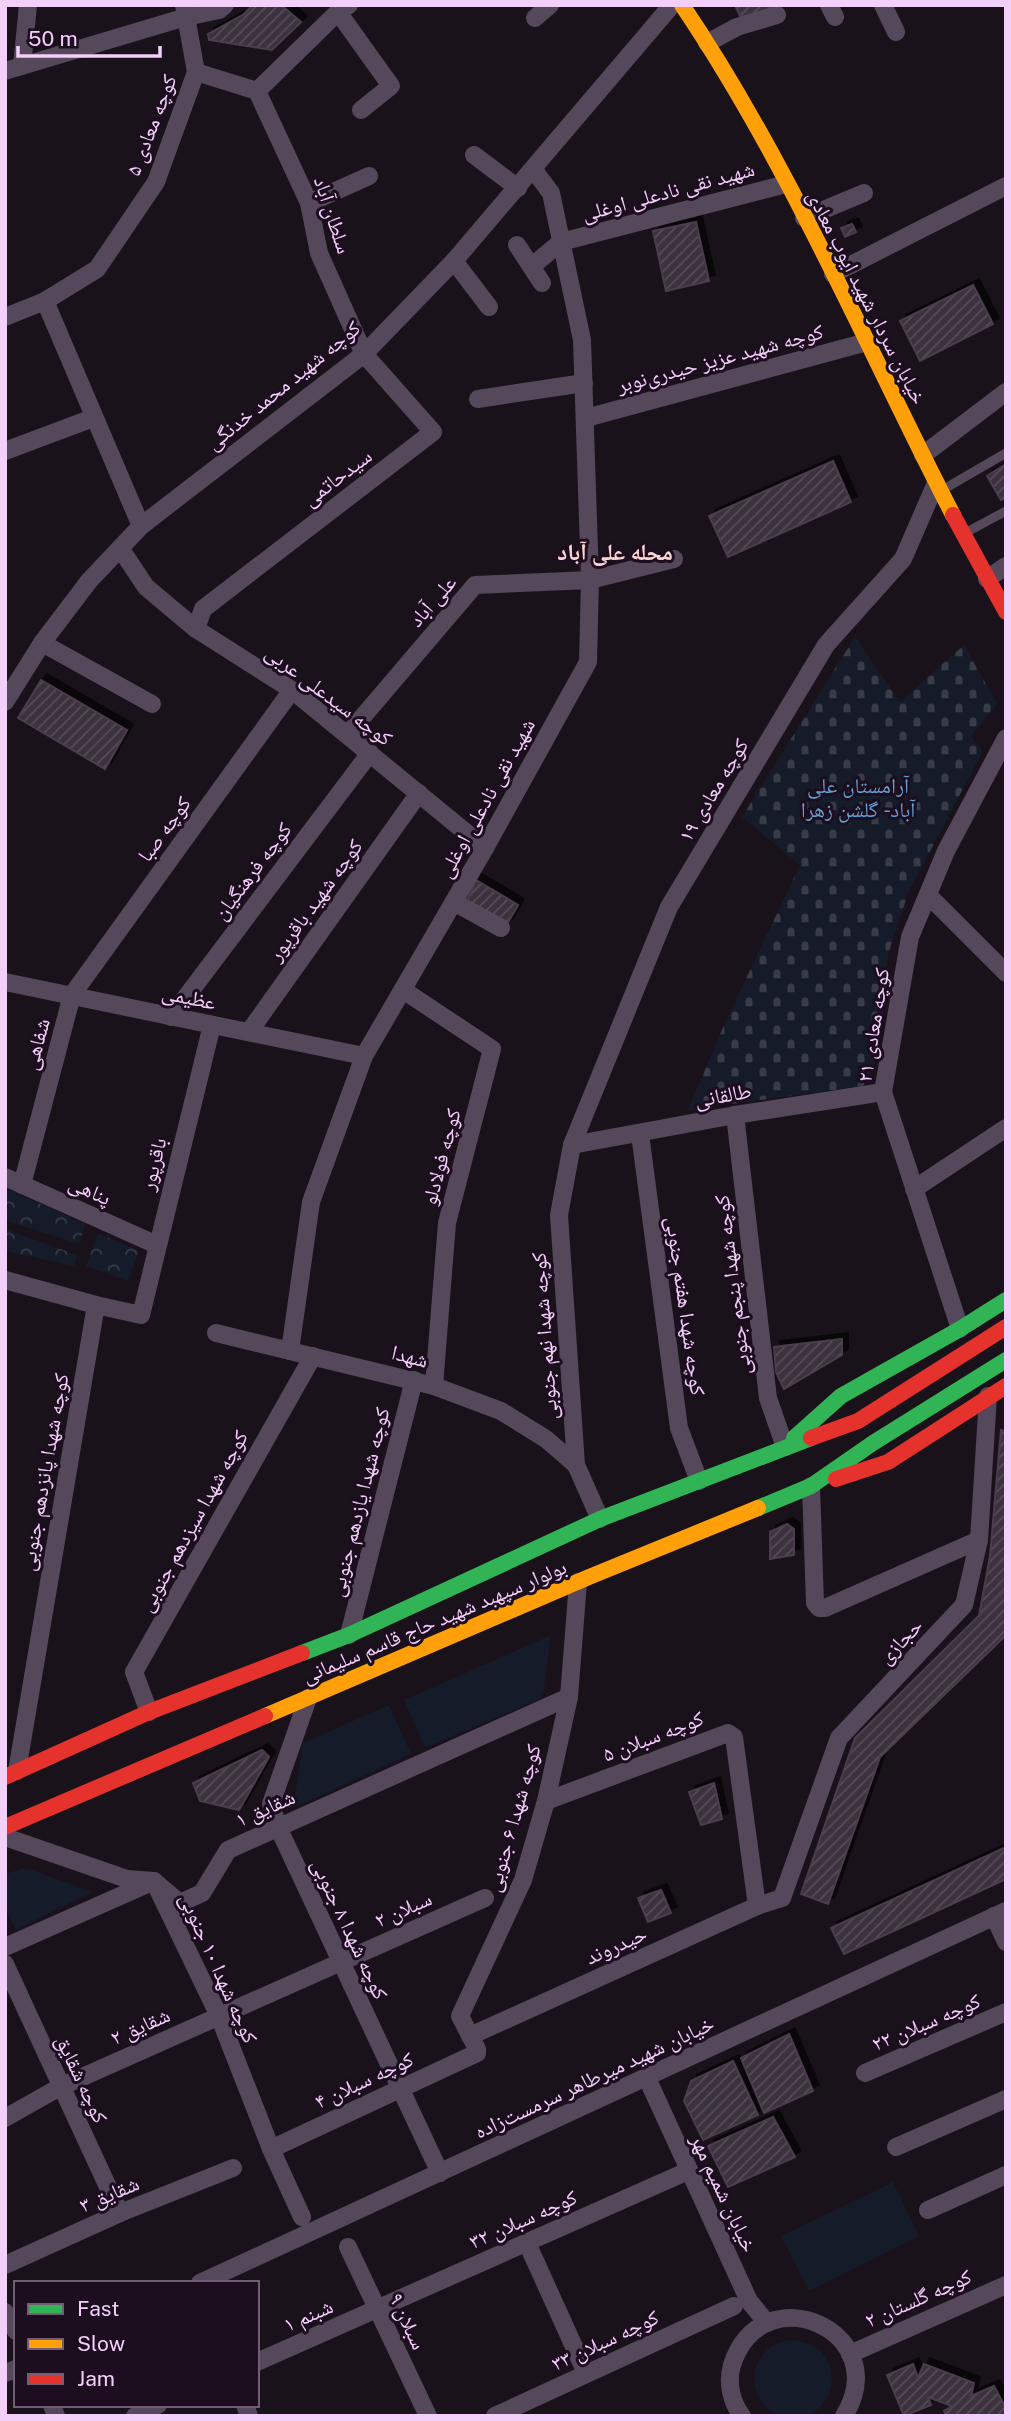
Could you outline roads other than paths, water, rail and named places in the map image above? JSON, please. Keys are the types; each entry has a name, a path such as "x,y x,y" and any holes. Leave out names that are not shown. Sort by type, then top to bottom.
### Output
{"main road":[{"name":"خیابان سردار شهید ایوب معادی","path":"682,5 728,75 833,274 938,487 1006,612"},
{"path":"785,1447 841,1396 1006,1300"},
{"name":"بولوار سپهبد شهید حاج قاسم سلیمانی","path":"11,1774 149,1712 349,1635 600,1519 858,1421 1006,1326"},
{"name":"بولوار سپهبد شهید حاج قاسم سلیمانی","path":"5,1827 578,1582 811,1486 873,1443 1006,1360"},
{"path":"811,1486 888,1462 1006,1386"}],"street":[{"path":"13,69 27,5"},
{"path":"13,69 185,11 219,10 225,5"},
{"path":"535,18 550,5"},
{"name":"کوچه شهید محمد خدنگی","path":"5,702 42,643 89,581 141,526 364,354 454,261 672,5"},
{"path":"883,5 896,32"},
{"path":"196,72 257,90 343,9 391,86 361,110"},
{"name":"کوچه معادی ۵","path":"5,317 45,301 97,269 156,182 196,72 185,11"},
{"path":"708,43 737,27 777,15"},
{"name":"سلطان آباد","path":"257,90 309,202 319,253 364,354"},
{"path":"474,155 517,188"},
{"name":"شهید نقی نادعلی اوغلی","path":"290,1351 311,1202 364,1056 485,848 588,662 590,580 582,340 551,193 533,169"},
{"path":"309,202 369,176"},
{"name":"شهید نقی نادعلی اوغلی","path":"561,242 786,184"},
{"path":"833,274 1006,186"},
{"path":"804,218 864,193"},
{"path":"532,266 561,242"},
{"path":"517,245 542,283"},
{"path":"454,261 489,307"},
{"path":"45,301 141,526"},
{"name":"کوچه شهید عزیز حیدری‌نوبر","path":"586,418 867,342"},
{"name":"سیدحاتمی","path":"196,629 203,609 433,432 364,354"},
{"path":"478,399 584,383"},
{"path":"923,455 1006,392"},
{"path":"5,451 93,418"},
{"name":"کوچه معادی ۱۹","path":"572,1145 669,908 826,645 903,559 938,487"},
{"name":"کوچه سیدعلی عربی","path":"120,548 146,587 196,629 292,690 485,848"},
{"name":"علی آباد","path":"348,734 475,585 590,580 674,559"},
{"path":"987,579 1006,566"},
{"path":"42,643 152,704"},
{"name":"کوچه صبا","path":"72,995 292,690"},
{"name":"کوچه معادی ۲۱","path":"960,1329 883,1092 910,937 946,852 1006,738"},
{"name":"کوچه فرهنگیان","path":"171,1017 369,753"},
{"name":"کوچه شهید باقرپور","path":"249,1032 419,793"},
{"path":"928,895 1006,973"},
{"path":"454,902 502,928"},
{"name":"عظیمی","path":"5,982 364,1056"},
{"name":"کوچه فولادلو","path":"403,990 492,1049 447,1223 434,1386"},
{"name":"شفاهی","path":"22,1185 72,995"},
{"name":"باقرپور","path":"96,1305 141,1315 212,1025"},
{"name":"طالقانی","path":"572,1145 735,1115 883,1092"},
{"name":"کوچه شهدا پنجم جنوبی","path":"735,1115 768,1398 785,1447"},
{"path":"914,1189 1006,1128"},
{"name":"کوچه شهدا هفتم جنوبی","path":"640,1134 679,1428 699,1481"},
{"name":"کوچه شهدا نهم جنوبی","path":"572,1145 559,1215 576,1465 600,1519"},
{"name":"پناهی","path":"5,1177 157,1245"},
{"path":"5,1280 96,1305"},
{"name":"کوچه شهدا پانزدهم جنوبی","path":"11,1774 96,1305"},
{"name":"شهدا","path":"216,1333 434,1386 502,1411 546,1439 576,1465"},
{"name":"کوچه شهدا سیزدهم جنوبی","path":"149,1712 134,1672 313,1356"},
{"name":"کوچه شهدا یازدهم جنوبی","path":"349,1635 414,1380"},
{"name":"حجازی","path":"782,1898 839,1738 964,1605 979,1540 988,1396"},
{"path":"811,1486 815,1603 819,1608 825,1608 979,1540"},
{"name":"کوچه شهدا ۶ جنوبی","path":"473,2044 461,2021 461,2011 523,1880 546,1801 569,1697 578,1582"},
{"name":"شقایق ۱","path":"154,1881 180,1903 202,1893 228,1850 569,1697"},
{"name":"کوچه شهدا ۸ جنوبی","path":"308,1698 271,1804 278,1827 440,2173"},
{"name":"کوچه سبلان ۵","path":"546,1801 728,1734 734,1737 757,1906"},
{"name":"کوچه شهدا ۱۰ جنوبی","path":"5,1837 128,1879 154,1881 219,2016 271,2149 302,2217"},
{"path":"5,1947 154,1881"},
{"name":"سبلان ۲","path":"219,2016 485,1898"},
{"name":"حیدروند","path":"473,2044 757,1906 782,1898"},
{"path":"1000,1913 1006,1942"},
{"name":"خیابان شهید میرطاهر سرمست‌زاده","path":"204,2281 1000,1913"},
{"name":"کوچه شقایق","path":"5,1964 120,2213"},
{"name":"کوچه سبلان ۲۲","path":"865,2073 1006,2012"},
{"name":"شقایق ۲","path":"5,2118 60,2087 219,2016"},
{"name":"کوچه سبلان ۴","path":"271,2149 400,2088 473,2044"},
{"name":"خیابان شمیم مهر","path":"646,2078 749,2301 767,2323"},
{"path":"896,2147 1006,2099"},
{"name":"شقایق ۳","path":"5,2265 120,2213 233,2168"},
{"name":"کوچه سبلان ۳۲","path":"377,2309 688,2171"},
{"path":"928,2210 1006,2175"},
{"path":"527,2243 586,2373"},
{"name":"سبلان ۹","path":"348,2247 428,2416"},
{"name":"کوچه گلستان ۲","path":"850,2354 1006,2285"},
{"name":"کوچه سبلان ۳۳","path":"495,2416 734,2306"},
{"name":"شبنم ۱","path":"259,2361 377,2309"},
{"path":"5,2312 14,2328"},
{"path":"734,2414 730,2370 737,2351 748,2335 767,2323 785,2317 807,2318 827,2327 843,2341 853,2360 856,2382 852,2403 844,2416"},
{"path":"135,2416 154,2407"}],"lane":[{"path":"938,487 1006,453"},
{"path":"963,534 1006,511"}],"district":[{"name":"محله علی آباد","path":"615,551"}],"park label":[{"name":"آرامستان علی آباد - گلشن زهرا","path":"858,797"}]}
